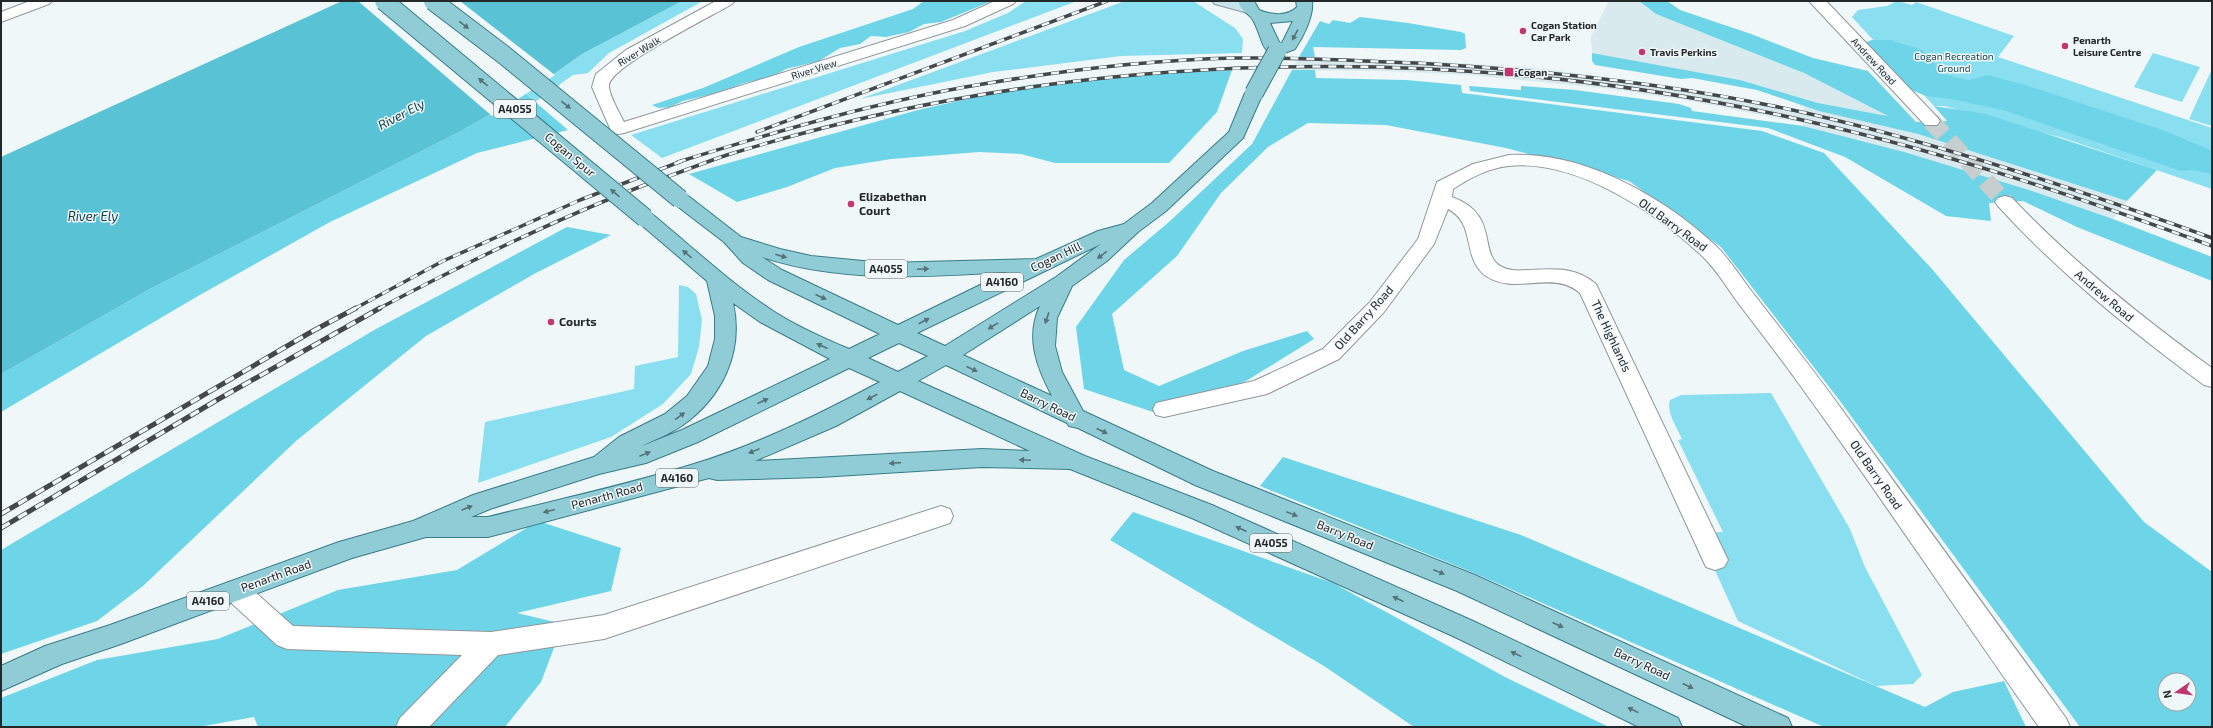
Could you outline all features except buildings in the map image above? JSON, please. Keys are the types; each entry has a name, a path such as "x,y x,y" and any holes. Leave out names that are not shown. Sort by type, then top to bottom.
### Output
{"main road":[{"name":"Cogan Spur","path":"384,1 717,279"},
{"name":"A4055","path":"433,1 504,55 680,199 731,238 750,258 774,275 904,338"},
{"name":"Cogan Hill","path":"1251,8 1285,18 1293,17 1306,4"},
{"name":"Cogan Hill","path":"910,377 1063,282 1100,256 1131,228 1160,207 1237,134 1254,93 1277,51 1289,46 1299,26 1306,4"},
{"path":"1251,8 1270,42 1277,51"},
{"name":"Cogan Hill","path":"866,357 904,338 971,297 1105,235 1131,228"},
{"name":"A4055","path":"731,238 763,251 792,259 857,268 913,269 1045,263"},
{"name":"A4055","path":"717,279 767,317 813,342 866,357 910,377 1078,462 1203,512 1456,626 1668,727"},
{"path":"599,465 632,440 662,428 684,413 707,387 719,366 726,339 725,310 717,279"},
{"path":"1063,282 1046,317 1043,335 1044,351 1055,382 1077,420"},
{"name":"Barry Road","path":"904,338 1204,478 1466,583 1778,727"},
{"name":"Penarth Road","path":"1,679 55,654 236,591 348,549 418,529 482,502 599,465 638,457 690,436 866,357"},
{"name":"Penarth Road","path":"418,529 488,527 698,472 748,454 828,420 910,377"},
{"path":"698,472 820,468 982,458 1078,462"}],"street":[{"path":"1,17 44,1"},
{"name":"River Walk","path":"618,129 600,87 602,78 605,74 632,53 727,1"},
{"name":"River View","path":"618,129 959,23 1008,1"},
{"path":"1220,1 1251,8"},
{"name":"Andrew Road","path":"1817,1 1931,121"},
{"name":"Old Barry Road","path":"1164,409 1259,388 1331,354 1377,307 1427,240 1442,200 1444,186 1465,173 1485,165 1518,160 1556,165 1608,182 1681,228 1710,252 1808,378 1960,594 2056,727"},
{"name":"The Highlands","path":"1442,200 1453,204 1469,215 1483,261 1495,272 1507,276 1562,275 1579,280 1589,289 1715,560"},
{"name":"Andrew Road","path":"2005,202 2042,241 2076,272 2136,322 2212,379"},
{"path":"236,591 273,622 287,637 491,644 604,627 941,516"},
{"path":"410,727 491,644"}],"shaded area":[{"path":"924,1 992,1 941,22 924,24 909,32 886,37 871,36 860,44 840,48 819,61 786,69 772,77 744,83 721,92 683,101 670,107 659,108 652,105 703,88 799,47 913,9"},
{"path":"1609,1 1639,1 1656,14 1804,73 1889,116 1818,103 1740,80 1592,53 1591,36"},
{"path":"1639,1 1667,1 1680,10 1751,34 1813,58 1868,71 1916,122 1947,121 1934,106 1986,114 2157,170 2127,201 1918,134 1819,111 1757,90 1692,78 1681,79 1595,65 1592,61 1592,53 1740,80 1818,103 1888,116 1804,73 1656,14"},
{"path":"1360,17 1461,32 1465,34 1466,48 1461,50 1313,47 1315,57 1299,57 1320,21 1329,24 1333,20 1350,23"},
{"path":"1872,40 1891,40 1922,50 1944,74 1968,80 1988,75 2028,86 2168,132 2212,151 2212,174 2193,170 2181,171 2003,110 1951,99 1926,96 1909,89 1868,46 1866,42"},
{"path":"1299,57 1428,61 1535,68 1682,87 1804,110 1804,106 1918,134 2127,201 2113,219 1952,167 1803,126 1803,123 1680,99 1602,88 1471,75 1389,71 1292,70"},
{"path":"1232,70 1217,112 1169,163 1055,163 1021,154 979,152 891,159 835,168 787,187 737,202 689,174 918,110 1029,85 1124,76"},
{"path":"1292,70 1315,70 1316,78 1406,80 1461,85 1462,93 1762,131 1824,153 1932,269 2144,522 2212,572 2212,727 2080,727 1840,401 1721,247 1629,181 1506,148 1386,125 1308,123 1268,147 1221,193 1177,256 1112,314 1124,370 1159,386 1243,351 1307,331 1314,339 1246,381 1165,416 1084,389 1076,327 1124,260 1169,222 1252,144"},
{"path":"1469,86 1521,90 1521,86 1575,90 1679,104 1691,108 1692,111 1803,126 1904,152 2029,190 2113,219 2212,257 2212,281 2077,227 2023,201 1989,203 1991,221 1946,216 1845,157 1768,128 1470,91"},
{"path":"526,94 568,130 477,153 330,222 198,296 1,412 1,374 148,290 461,131"},
{"path":"567,227 611,235 534,274 426,336 296,441 143,586 97,621 1,654 1,550 376,329"},
{"path":"1283,457 1521,535 1925,707 1953,692 2004,681 2026,727 1824,727 1474,573 1260,486"},
{"path":"1133,512 1333,583 1507,678 1609,727 1414,727 1324,666 1110,540"},
{"path":"538,521 621,548 611,591 517,613 563,624 541,682 505,727 258,727 254,717 198,727 1,727 1,698 97,660 218,639 338,590 457,570"}],"green space":[{"path":"682,1 703,1 609,53 588,73 573,75 535,102 526,94 582,54"},
{"path":"1026,1 1077,1 662,158 631,135 965,31 1008,13"},
{"path":"1125,1 1193,1 1235,28 1243,39 1242,53 1121,56 993,72 860,99"},
{"name":"Cogan Recreation Ground","path":"1897,1 1912,5 1916,2 2014,36 1998,57 2212,128 2212,189 2063,138 1944,106 1934,106 1852,17 1858,10 1887,6"},
{"path":"2153,53 2200,67 2182,102 2134,87"},
{"path":"2212,69 2212,126 2189,119"},
{"path":"679,285 688,287 696,294 702,320 699,347 691,374 663,404 611,437 478,483 485,422 634,389 635,366 678,357"},
{"path":"1771,393 1850,529 1865,567 1922,675 1913,684 1876,686 1738,621 1698,533 1723,532 1678,440 1682,439 1669,410 1669,405 1670,400 1681,395"}],"water":[{"name":"River Ely","path":"342,1 682,1 582,54 526,94 461,131 148,290 1,374 1,157"}],"pier":[{"path":"358,1 460,1 555,75 492,116"}],"tunnel":[{"path":"1931,121 2005,202"}],"railway":[{"path":"757,132 1107,1"},
{"path":"678,162 791,128 867,108 944,91 1045,74 1140,63 1234,58 1415,63 1562,74 1660,86 1806,113 1909,139 1960,154 2061,186 2212,238"},
{"path":"378,309 481,257 584,209 727,155 859,119 994,93 1130,75 1267,67 1404,68 1541,77 1677,95 1811,122 1862,134 1964,162 2064,194 2212,246"},
{"path":"354,309 443,261 580,200 682,161"},
{"path":"1,514 311,332 356,308"},
{"path":"1,528 217,400 380,308"}],"place":[{"name":"Cogan Station Car Park","path":"1523,31"},
{"name":"Penarth Leisure Centre","path":"2065,46"},
{"name":"Travis Perkins","path":"1642,52"},
{"name":"Cogan","path":"1509,72"},
{"name":"Elizabethan Court","path":"851,204"},
{"name":"Courts","path":"551,322"}]}
